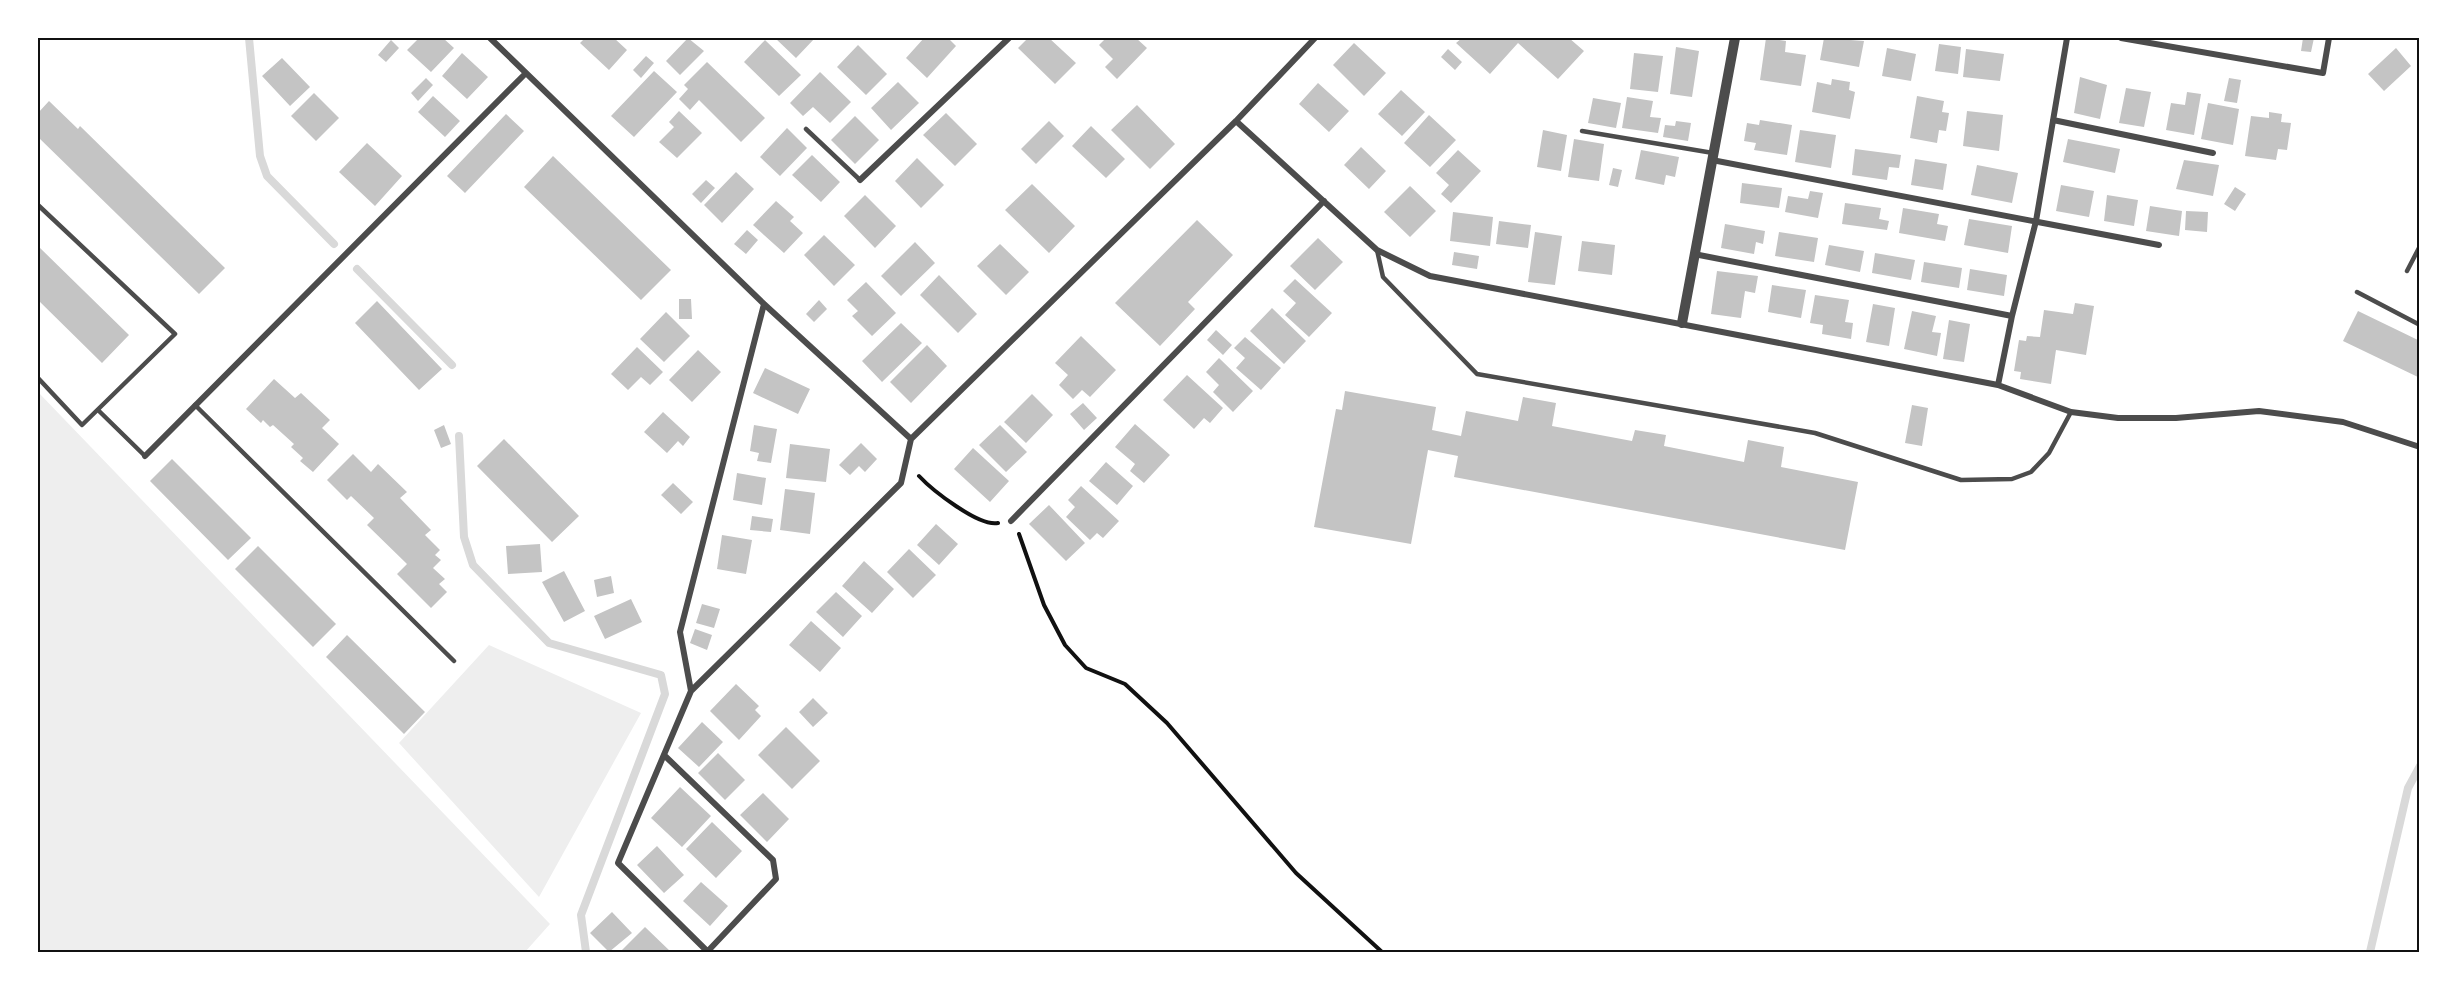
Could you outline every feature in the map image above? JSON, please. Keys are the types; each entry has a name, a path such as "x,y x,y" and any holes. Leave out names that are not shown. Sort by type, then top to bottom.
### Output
{"street":[{"path":"490,38 764,304 910,439"},
{"path":"860,180 1009,38"},
{"path":"664,755 773,860 776,879 708,952 618,863 691,691 901,483 910,439 1236,122 1315,38"},
{"path":"1682,323 1735,38"},
{"path":"1998,385 2012,316 2036,221 2067,38"},
{"path":"2121,38 2323,73 2329,38"},
{"path":"145,456 526,74"},
{"path":"2053,120 2213,153"},
{"path":"1236,122 1377,250 1430,276 1998,385 2071,412 2118,418 2176,418 2259,411 2343,422 2420,447"},
{"path":"1713,157 2159,245"},
{"path":"1011,521 1324,201"},
{"path":"1694,254 2012,316"},
{"path":"691,691 680,632 764,304"}],"lane":[{"path":"806,129 860,180"},
{"path":"1582,131 1713,157"},
{"path":"38,205 175,334 99,411 82,425 38,378"},
{"path":"2408,271 2420,246"},
{"path":"1377,250 1383,277 1477,374 1815,433 1961,480 2012,479 2031,472 2049,453 2071,412"},
{"path":"2357,292 2420,325"},
{"path":"195,405 454,662"},
{"path":"99,411 145,456"}],"path":[{"path":"906,461 921,479 964,511 992,525 1011,521 1024,543 1044,604 1065,645 1086,668 1125,684 1167,723 1296,873 1382,952"}],"shaded area":[{"path":"38,392 550,924 525,952 38,952"},
{"path":"489,645 641,713 539,897 399,743"}],"building":[{"path":"419,38 443,38 454,48 431,72 407,50"},
{"path":"585,38 614,38 627,50 609,70 580,43"},
{"path":"688,38 704,51 680,75 666,61"},
{"path":"775,38 815,38 796,58"},
{"path":"924,38 948,38 956,46 927,78 906,58"},
{"path":"1028,38 1049,38 1076,63 1055,84 1018,48"},
{"path":"1106,38 1136,38 1147,48 1117,79 1105,67 1113,59 1099,45"},
{"path":"1462,38 1569,38 1584,51 1558,79 1518,43 1490,74 1456,43"},
{"path":"1766,38 1786,41 1785,52 1806,55 1801,86 1760,80"},
{"path":"1824,38 1864,41 1859,67 1820,60"},
{"path":"2303,38 2314,38 2311,52 2301,51"},
{"path":"391,40 399,48 386,62 378,55"},
{"path":"765,40 801,75 779,96 744,62"},
{"path":"1354,43 1386,73 1364,96 1333,65"},
{"path":"1939,44 1961,47 1958,74 1935,71"},
{"path":"858,45 887,74 866,95 837,67"},
{"path":"1676,47 1699,51 1692,97 1670,94"},
{"path":"1887,48 1916,54 1911,81 1882,76"},
{"path":"2396,48 2411,66 2384,91 2368,74"},
{"path":"1448,49 1462,62 1455,70 1441,57"},
{"path":"1966,49 2004,54 2000,81 1963,77"},
{"path":"462,53 488,77 467,99 442,76"},
{"path":"1634,53 1663,56 1658,92 1630,89"},
{"path":"646,56 654,63 641,78 633,70"},
{"path":"282,58 310,87 290,106 262,76"},
{"path":"707,62 765,118 741,142 699,100 690,110 679,99 688,89 684,85"},
{"path":"654,71 677,92 634,137 611,116"},
{"path":"820,72 851,102 830,123 813,107 803,116 790,103"},
{"path":"2080,77 2107,85 2100,119 2074,113"},
{"path":"426,78 433,85 418,101 411,93"},
{"path":"2229,78 2241,80 2237,103 2224,101"},
{"path":"1832,79 1850,82 1849,90 1855,92 1850,119 1812,112 1817,82 1831,85"},
{"path":"898,82 919,103 891,130 871,108"},
{"path":"1318,83 1349,111 1329,132 1299,104"},
{"path":"2126,88 2151,92 2144,127 2119,123"},
{"path":"1401,90 1425,112 1402,136 1378,114"},
{"path":"2187,92 2201,94 2194,135 2166,130 2171,103 2185,105"},
{"path":"314,93 339,118 316,141 291,116"},
{"path":"433,96 460,121 445,137 418,112"},
{"path":"1917,96 1944,101 1942,112 1949,113 1946,131 1939,130 1937,143 1910,138"},
{"path":"1627,97 1653,101 1650,117 1661,118 1658,133 1622,128"},
{"path":"1593,98 1621,103 1616,128 1588,123"},
{"path":"49,101 78,129 80,126 225,268 199,294 38,137 38,113"},
{"path":"2208,103 2239,109 2233,145 2201,139"},
{"path":"1137,105 1175,144 1150,169 1111,130"},
{"path":"679,111 702,133 677,158 659,142 674,127 669,122"},
{"path":"1967,111 2003,115 1999,151 1963,146"},
{"path":"2269,112 2282,114 2281,122 2291,123 2287,150 2278,149 2276,160 2245,156 2251,116 2269,118"},
{"path":"946,113 977,144 955,166 923,135"},
{"path":"506,114 524,131 465,193 447,176"},
{"path":"1429,115 1456,140 1430,167 1404,143"},
{"path":"855,116 879,140 855,164 831,140"},
{"path":"1760,120 1792,125 1787,155 1754,150 1756,143 1744,141 1747,123 1759,125"},
{"path":"1049,121 1064,136 1036,164 1021,149"},
{"path":"1676,121 1691,123 1688,141 1663,137 1665,125 1675,126"},
{"path":"1091,126 1125,159 1106,178 1072,146"},
{"path":"787,128 807,148 780,176 760,157"},
{"path":"1543,130 1567,135 1561,171 1537,167"},
{"path":"1800,130 1836,135 1831,168 1795,162"},
{"path":"1574,139 1604,144 1599,181 1568,177"},
{"path":"2068,139 2120,149 2115,173 2063,162"},
{"path":"367,143 402,176 375,206 339,172"},
{"path":"1361,147 1386,171 1369,189 1344,165"},
{"path":"1855,149 1901,155 1899,168 1889,167 1887,180 1852,175"},
{"path":"1458,150 1481,171 1451,203 1441,194 1449,185 1436,173"},
{"path":"1641,150 1679,157 1675,177 1666,175 1664,185 1635,179"},
{"path":"812,155 840,182 821,202 792,175"},
{"path":"553,156 671,270 641,300 524,187"},
{"path":"917,158 944,185 921,208 895,181"},
{"path":"1915,159 1947,164 1943,190 1911,185"},
{"path":"2184,160 2219,165 2213,196 2176,189"},
{"path":"1977,165 2018,173 2012,203 1971,195"},
{"path":"1613,168 1622,170 1618,187 1609,185"},
{"path":"736,172 754,189 722,223 704,205"},
{"path":"706,180 715,188 701,203 692,194"},
{"path":"1742,183 1782,188 1779,208 1740,203"},
{"path":"1032,184 1075,226 1049,253 1005,210"},
{"path":"2061,185 2094,191 2089,217 2056,211"},
{"path":"1410,186 1436,211 1410,237 1384,212"},
{"path":"2235,187 2246,194 2235,211 2224,204"},
{"path":"1810,191 1823,193 1818,218 1785,212 1788,196 1808,199"},
{"path":"865,195 896,226 875,248 844,216"},
{"path":"2107,195 2138,200 2134,226 2104,221"},
{"path":"776,201 794,217 790,221 803,233 784,253 753,225"},
{"path":"1845,203 1881,208 1879,219 1889,221 1887,230 1842,224"},
{"path":"2150,206 2182,211 2179,236 2146,231"},
{"path":"1903,208 1939,214 1937,224 1948,226 1945,241 1899,233"},
{"path":"2186,211 2208,212 2207,232 2185,230"},
{"path":"1453,212 1493,217 1490,246 1450,241"},
{"path":"1969,219 2012,226 2008,253 1964,245"},
{"path":"1197,220 1233,255 1188,302 1195,309 1160,346 1115,303"},
{"path":"1499,221 1531,225 1528,248 1496,244"},
{"path":"1725,224 1765,231 1763,244 1756,242 1754,254 1721,248"},
{"path":"747,230 758,240 746,254 734,244"},
{"path":"1535,232 1562,236 1555,285 1528,282"},
{"path":"1779,232 1818,238 1814,262 1775,256"},
{"path":"824,235 855,265 834,286 804,255"},
{"path":"1318,238 1343,262 1315,290 1290,266"},
{"path":"1582,241 1615,245 1612,275 1578,271"},
{"path":"915,242 935,263 901,296 881,276"},
{"path":"1000,244 1029,272 1006,295 977,266"},
{"path":"1829,245 1864,251 1860,272 1825,265"},
{"path":"38,246 129,335 102,363 38,300"},
{"path":"1454,252 1479,256 1477,269 1452,265"},
{"path":"1875,253 1915,260 1911,280 1872,273"},
{"path":"1924,262 1962,268 1959,288 1921,282"},
{"path":"1970,269 2007,275 2004,296 1967,290"},
{"path":"1717,271 1758,276 1755,293 1745,291 1741,318 1711,314"},
{"path":"939,275 977,314 958,333 920,295"},
{"path":"1295,279 1332,313 1309,337 1285,315 1296,303 1283,291"},
{"path":"866,282 896,313 872,336 852,316 858,311 847,300"},
{"path":"1772,285 1806,290 1801,318 1768,312"},
{"path":"1815,295 1849,300 1845,322 1853,323 1851,339 1822,334 1823,325 1810,323"},
{"path":"679,299 691,299 692,319 679,319"},
{"path":"819,300 827,309 814,322 806,314"},
{"path":"377,301 442,369 419,390 355,323"},
{"path":"2075,303 2094,306 2086,355 2056,350 2051,384 2020,379 2021,372 2014,371 2019,340 2026,341 2027,336 2040,337 2044,310 2073,314"},
{"path":"1873,304 1895,308 1889,346 1866,342"},
{"path":"1272,308 1306,341 1284,364 1250,331"},
{"path":"1912,311 1936,316 1932,332 1941,333 1937,356 1904,349"},
{"path":"2358,311 2420,341 2420,378 2343,341"},
{"path":"666,312 690,336 664,362 640,339"},
{"path":"1949,320 1970,324 1964,362 1943,359"},
{"path":"901,323 922,343 882,382 862,361"},
{"path":"1216,330 1232,345 1223,355 1207,340"},
{"path":"1081,336 1116,370 1090,397 1082,390 1073,399 1059,385 1068,375 1055,363"},
{"path":"1245,337 1281,368 1261,390 1236,368 1245,358 1234,348"},
{"path":"927,345 947,366 911,403 890,382"},
{"path":"637,347 663,372 650,385 641,377 628,390 611,374"},
{"path":"698,350 721,372 692,402 669,380"},
{"path":"1219,358 1253,391 1233,412 1213,392 1219,385 1206,372"},
{"path":"765,368 810,389 798,414 753,393"},
{"path":"1187,375 1223,408 1210,423 1204,418 1194,429 1163,400"},
{"path":"274,379 295,398 301,393 330,420 322,428 339,444 313,472 300,461 303,458 291,447 294,444 273,425 270,427 263,420 261,423 246,409"},
{"path":"1345,391 1436,407 1432,430 1461,436 1466,411 1518,421 1523,397 1556,403 1552,426 1632,441 1635,430 1666,435 1664,446 1744,462 1748,440 1784,447 1781,467 1858,482 1845,550 1454,477 1458,456 1428,450 1411,544 1314,527 1336,409 1342,410"},
{"path":"1032,394 1053,415 1026,443 1004,422"},
{"path":"1083,403 1097,418 1084,430 1070,414"},
{"path":"1912,405 1928,408 1922,446 1905,443"},
{"path":"663,412 690,437 683,446 678,441 667,453 644,432"},
{"path":"1135,424 1170,455 1144,483 1130,471 1135,464 1115,447"},
{"path":"444,425 451,444 441,448 434,430"},
{"path":"754,425 777,429 771,463 757,461 759,453 750,451"},
{"path":"1000,425 1027,452 1006,472 979,445"},
{"path":"504,439 579,516 552,542 477,466"},
{"path":"861,443 877,459 865,472 859,466 850,475 839,465"},
{"path":"790,444 830,449 826,482 786,478"},
{"path":"973,448 1009,481 990,502 954,469"},
{"path":"353,454 371,472 378,464 407,492 400,498 431,530 425,535 440,550 435,555 441,560 433,568 445,579 439,584 447,592 431,608 397,574 407,564 367,525 374,518 351,496 347,500 327,480"},
{"path":"172,459 251,538 228,560 150,481"},
{"path":"1106,462 1133,486 1117,505 1089,481"},
{"path":"737,473 766,478 762,505 733,500"},
{"path":"673,483 693,502 681,514 661,495"},
{"path":"1081,486 1119,521 1103,538 1097,533 1090,540 1066,517 1075,507 1068,500"},
{"path":"785,489 815,493 810,534 780,530"},
{"path":"1049,505 1085,543 1066,561 1029,524"},
{"path":"752,516 773,519 771,532 750,530"},
{"path":"936,524 958,544 939,565 917,545"},
{"path":"722,535 752,540 746,574 717,569"},
{"path":"540,544 542,572 508,574 506,546"},
{"path":"258,546 336,624 313,647 235,569"},
{"path":"909,549 936,575 913,598 887,572"},
{"path":"864,561 894,589 872,613 842,586"},
{"path":"564,571 585,611 564,622 542,582"},
{"path":"611,576 614,593 597,597 594,580"},
{"path":"836,592 862,616 843,637 816,612"},
{"path":"631,599 642,622 605,639 594,616"},
{"path":"702,604 720,609 714,628 696,623"},
{"path":"811,621 841,648 820,672 789,645"},
{"path":"695,629 712,635 707,650 690,643"},
{"path":"347,635 425,712 404,734 326,657"},
{"path":"736,684 759,706 755,710 761,716 739,740 710,711"},
{"path":"813,698 828,713 813,727 799,712"},
{"path":"702,722 723,742 699,767 678,748"},
{"path":"786,727 820,761 792,789 758,755"},
{"path":"718,753 745,780 725,800 698,773"},
{"path":"680,787 711,816 682,847 651,818"},
{"path":"763,793 789,819 767,842 740,815"},
{"path":"712,822 742,851 716,878 686,849"},
{"path":"657,846 684,875 664,893 637,865"},
{"path":"701,882 728,906 710,926 683,901"},
{"path":"612,912 632,933 609,952 590,933"},
{"path":"645,927 671,952 620,952"}],"waterway":[{"path":"249,38 260,156 267,176 334,244"},
{"path":"357,269 452,365"},
{"path":"459,436 464,537 473,565 549,643 661,675 665,694 581,915 586,952"},
{"path":"2370,952 2408,788 2420,766"}]}
